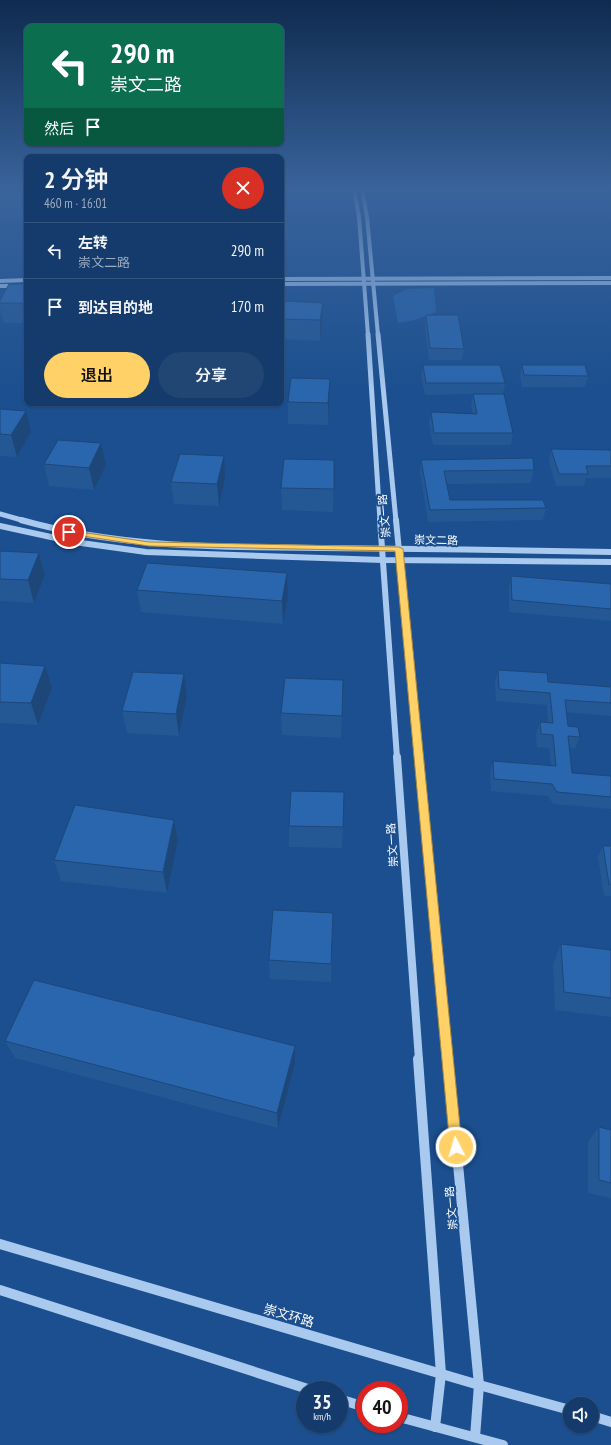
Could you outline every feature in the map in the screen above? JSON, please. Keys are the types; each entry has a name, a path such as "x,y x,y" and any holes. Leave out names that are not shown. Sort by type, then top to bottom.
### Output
{"street":[{"name":"崇文一路","path":"363,256 441,1374 435,1427"},
{"name":"崇文一路","path":"371,256 479,1385 475,1437"},
{"path":"373,281 611,278"},
{"path":"284,279 611,283"},
{"path":"0,281 24,280"},
{"path":"284,284 365,281"},
{"path":"0,286 24,286"},
{"name":"崇文二路","path":"0,514 82,535 149,544 611,552"},
{"name":"崇文二路","path":"0,526 74,542 146,552 383,560 611,562"},
{"name":"崇文环路","path":"0,1244 441,1374 563,1408"},
{"path":"0,1290 296,1385"},
{"path":"599,1418 611,1422"},
{"path":"408,1420 503,1445"}],"shaded area":[{"path":"434,288 436,312 415,320 398,323 393,296 407,289"}],"building":[{"path":"9,284 24,284 24,303 0,303 0,300"},
{"path":"285,301 323,303 320,320 284,319"},
{"path":"426,315 458,315 464,349 430,348"},
{"path":"423,365 500,365 505,383 426,383"},
{"path":"522,365 585,365 588,376 524,375"},
{"path":"291,378 330,379 328,403 288,402"},
{"path":"473,394 504,394 513,433 434,433 431,412 477,414"},
{"path":"0,409 26,411 11,435 0,434"},
{"path":"58,440 101,443 89,468 44,464"},
{"path":"551,449 611,450 611,466 586,466 588,474 559,474"},
{"path":"180,454 224,456 217,484 171,482"},
{"path":"533,458 534,470 444,471 450,500 543,500 546,508 430,510 421,460"},
{"path":"284,459 334,460 334,489 281,488"},
{"path":"0,551 39,553 28,580 0,579"},
{"path":"147,563 287,573 282,601 137,590"},
{"path":"511,576 611,584 611,609 512,600"},
{"path":"0,663 45,666 31,703 0,702"},
{"path":"498,670 547,673 548,682 611,687 611,703 565,700 568,726 578,727 580,737 568,736 572,773 611,776 611,797 557,792 552,784 494,779 493,761 556,766 553,735 541,734 540,722 553,723 550,693 499,689"},
{"path":"133,672 184,674 176,714 122,711"},
{"path":"285,678 343,680 342,716 281,713"},
{"path":"291,791 344,792 343,827 289,826"},
{"path":"75,805 174,820 163,872 54,860"},
{"path":"603,846 611,846 611,885 609,884"},
{"path":"273,910 333,913 331,964 269,960"},
{"path":"561,944 611,950 611,998 564,992"},
{"path":"34,980 295,1046 277,1113 5,1041"},
{"path":"599,1127 611,1130 611,1183 599,1180"}],"route":[{"path":"69,532 149,544 218,547 399,549 456,1147"}]}
